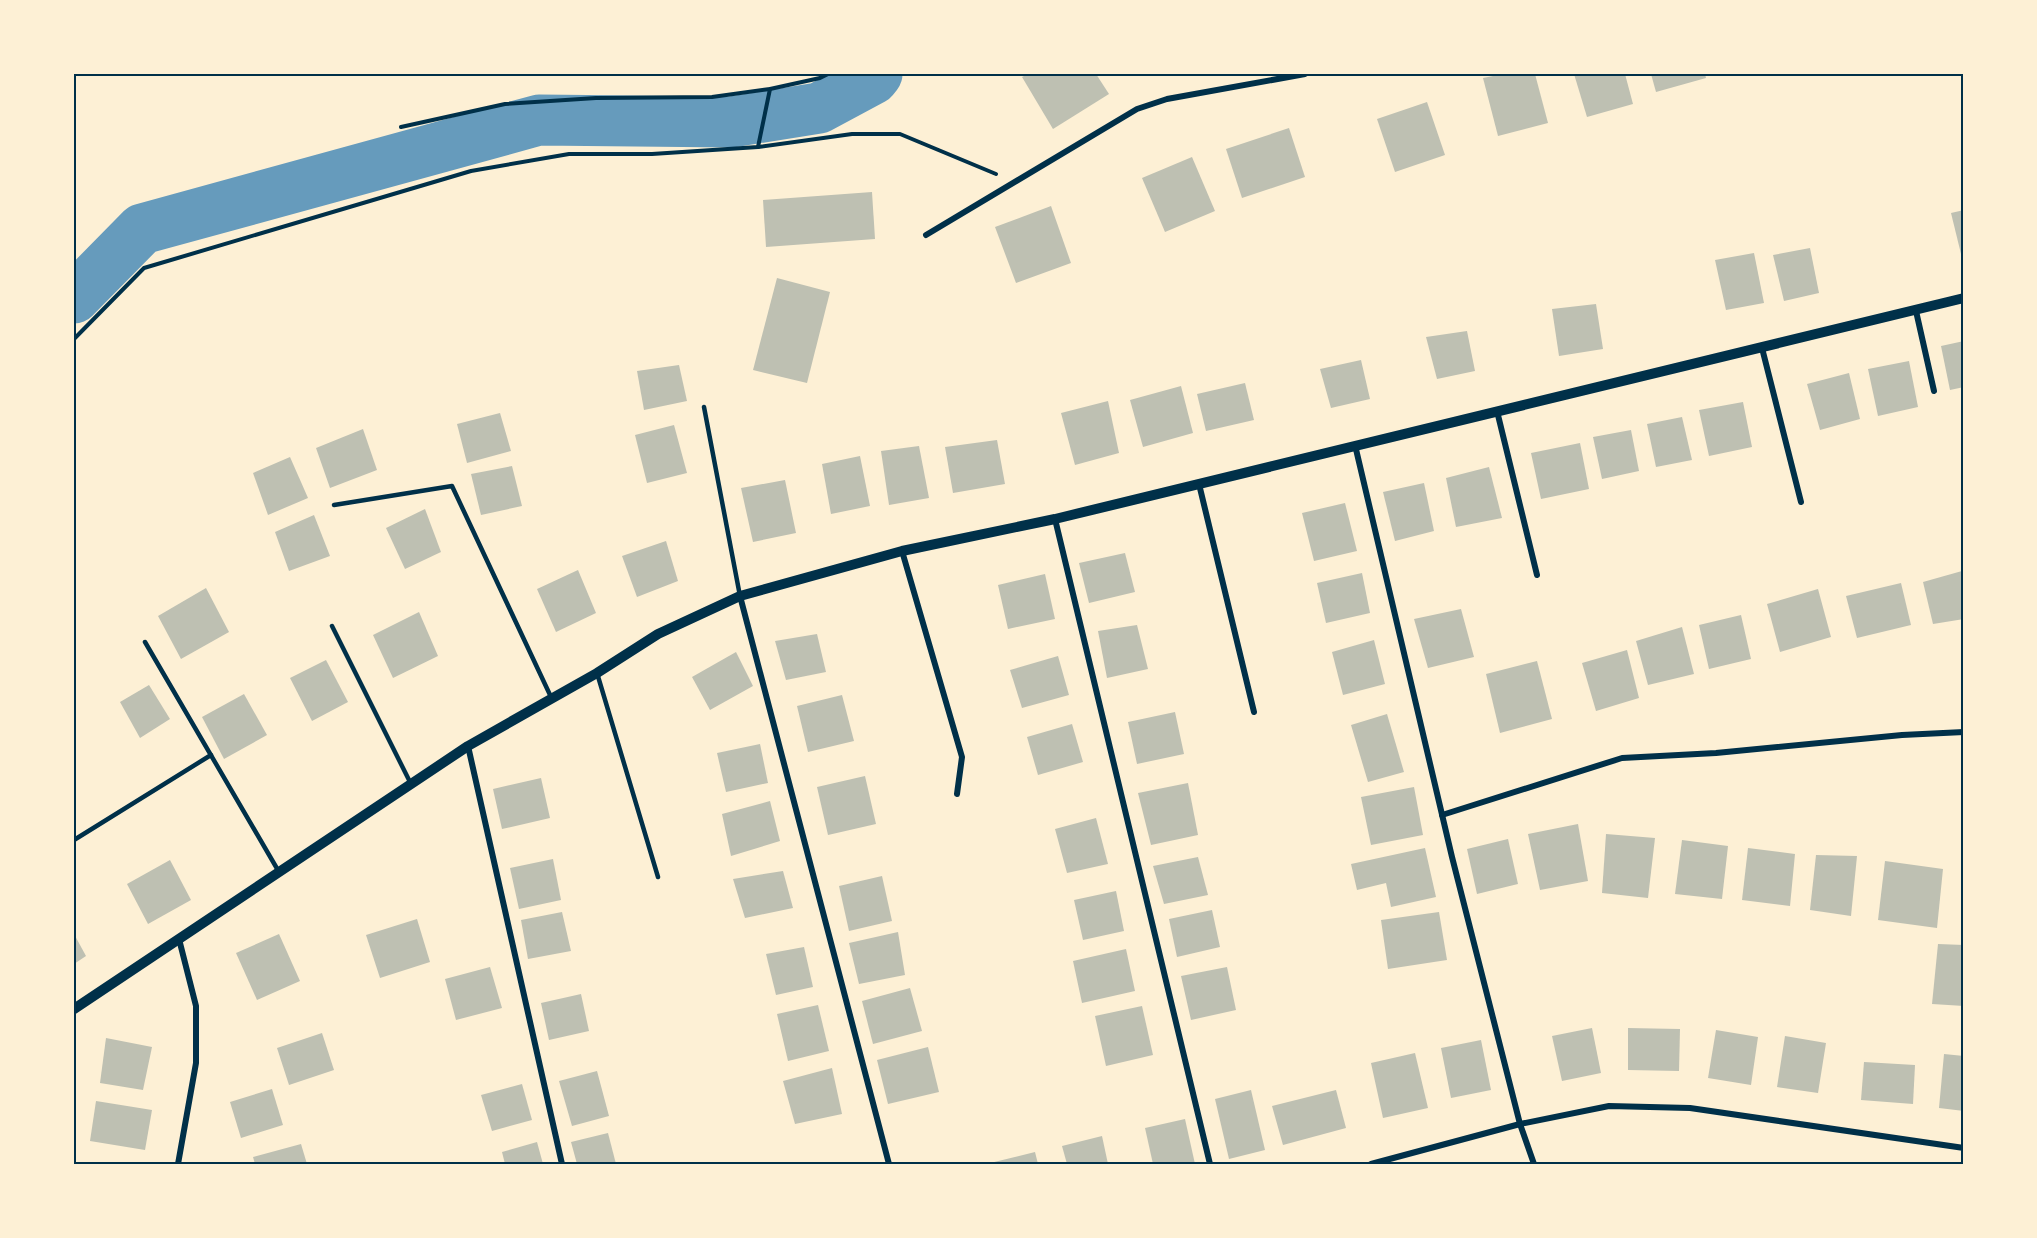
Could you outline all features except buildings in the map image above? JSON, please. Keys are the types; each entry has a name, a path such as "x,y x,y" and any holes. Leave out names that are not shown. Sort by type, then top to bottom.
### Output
{"street":[{"path":"926,235 1137,109 1167,99 1305,74"},
{"path":"74,1009 468,746 597,673 658,634 740,596 902,551 1055,519 1964,298"},
{"path":"1917,311 1934,391"},
{"path":"1762,348 1801,502"},
{"path":"1497,411 1537,575"},
{"path":"1355,445 1442,815 1520,1124 1534,1164"},
{"path":"1199,483 1254,712"},
{"path":"1055,519 1210,1164"},
{"path":"902,551 962,757 957,794"},
{"path":"740,596 889,1164"},
{"path":"1442,815 1622,758 1716,753 1902,735 1964,732"},
{"path":"468,746 562,1164"},
{"path":"178,1164 196,1063 196,1006 179,939"},
{"path":"1371,1164 1520,1124 1609,1106 1689,1108 1964,1148"}],"lane":[{"path":"704,407 740,596"},
{"path":"334,505 452,486 551,697"},
{"path":"332,626 411,784"},
{"path":"145,642 279,872"},
{"path":"597,673 658,878"},
{"path":"74,840 211,755"}],"path":[{"path":"400,127 505,104 596,98 712,97 770,89 820,78 828,74"},
{"path":"758,147 769,104 770,89"},
{"path":"74,339 144,268 471,171 569,154 652,154 758,147 852,134 900,134 1015,182"}],"waterway":[{"path":"74,298 142,229 539,120 731,122 819,108 873,79 877,74"}]}
